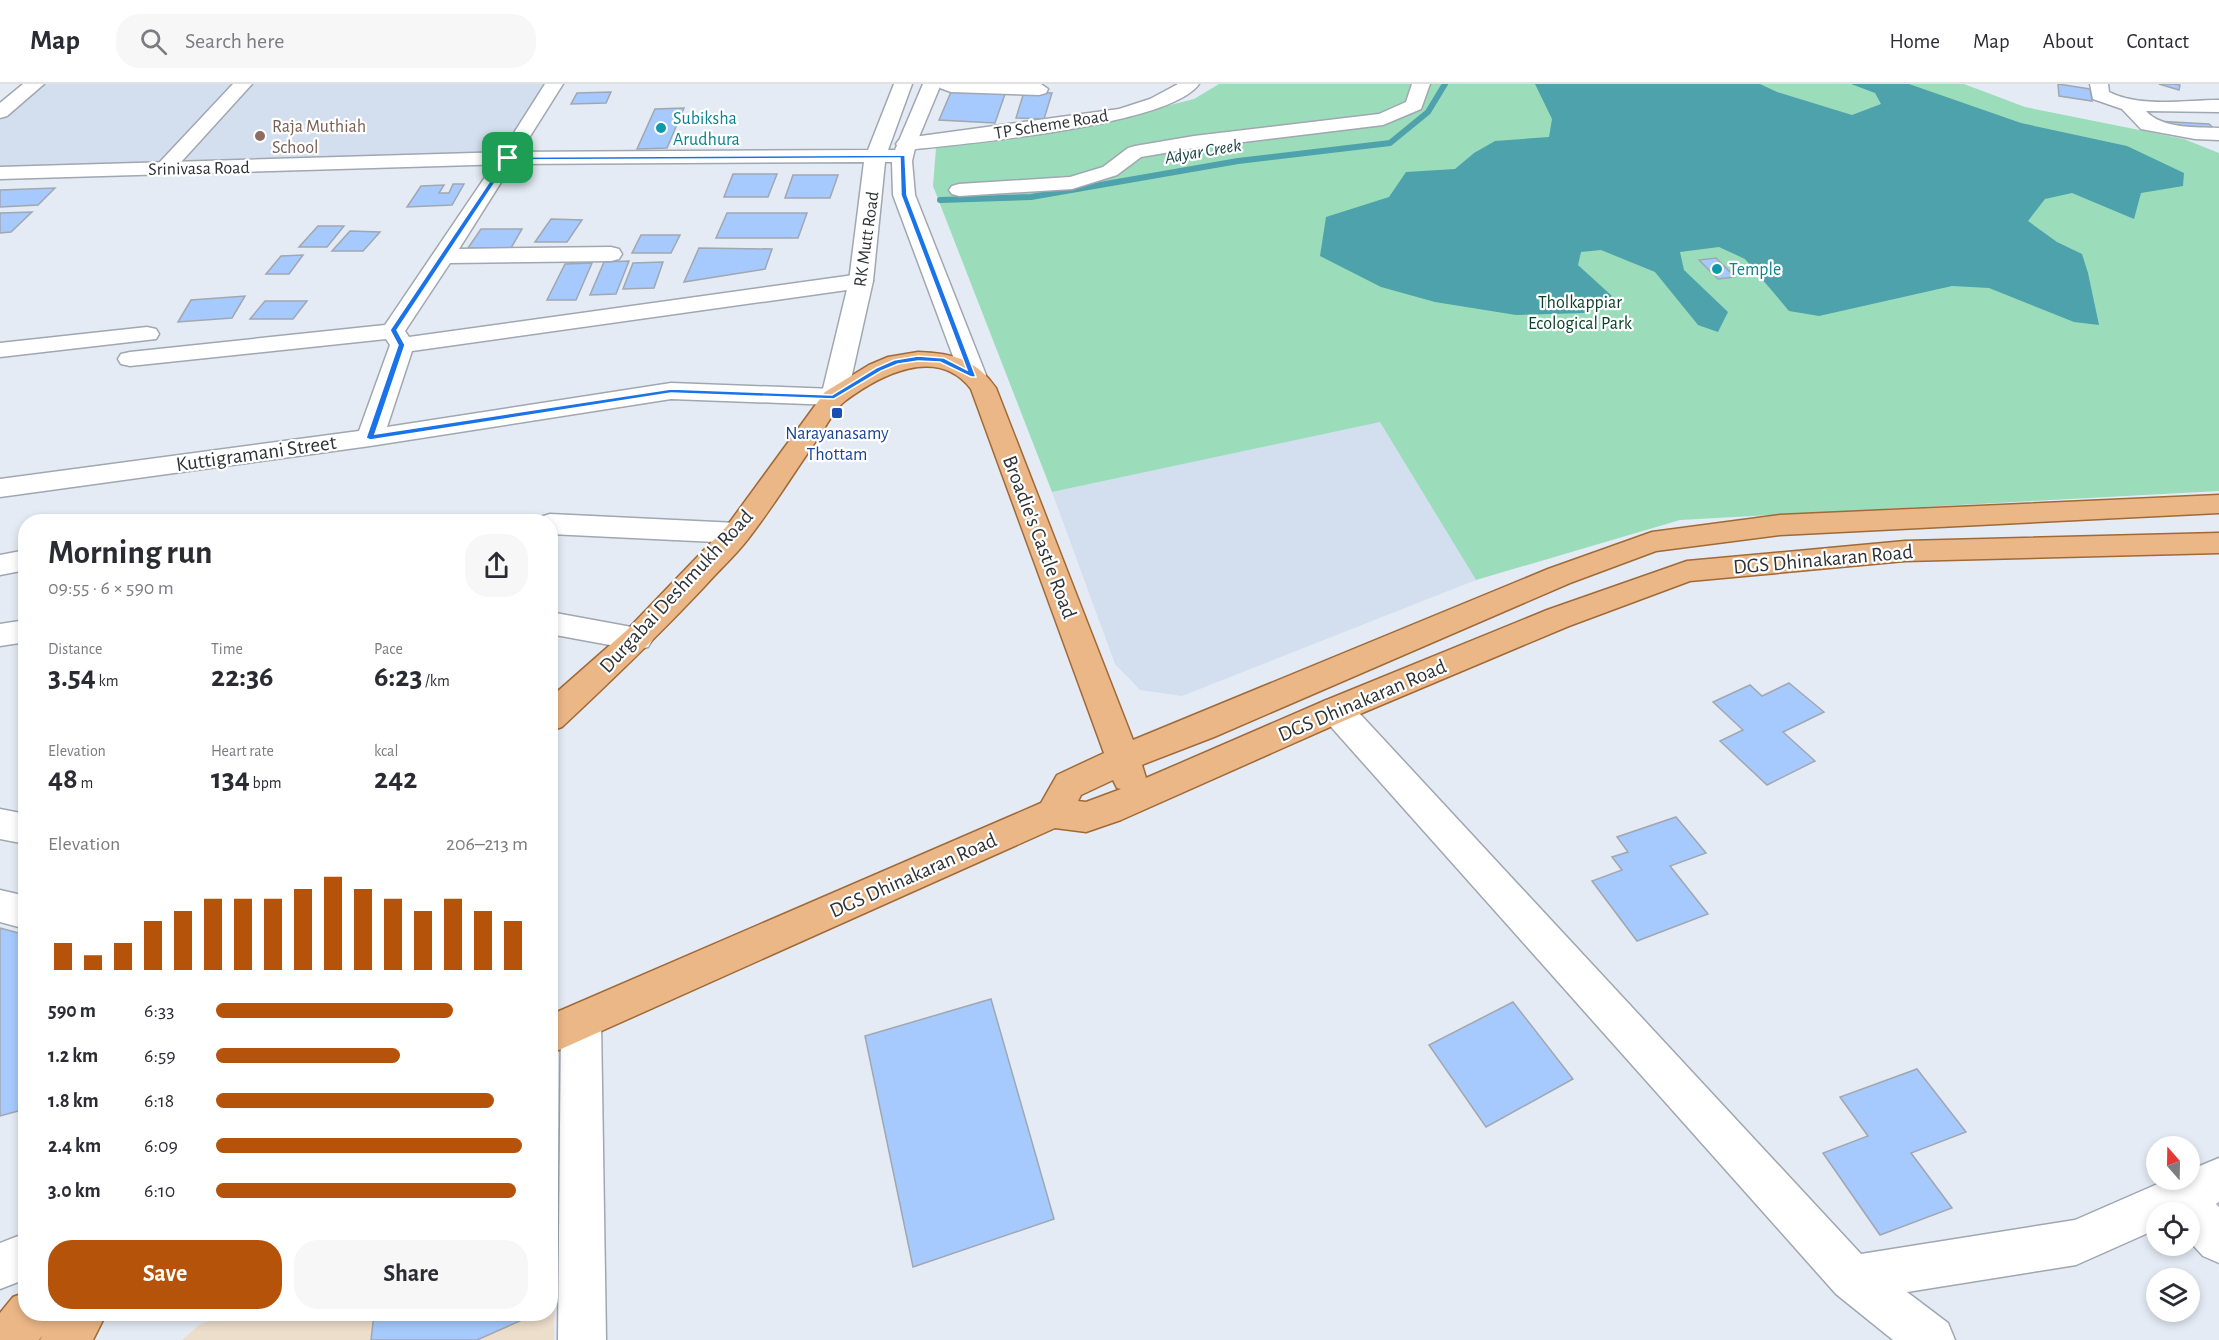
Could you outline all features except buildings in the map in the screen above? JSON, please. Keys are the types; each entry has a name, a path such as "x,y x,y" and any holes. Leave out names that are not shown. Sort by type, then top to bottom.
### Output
{"main road":[{"path":"834,397 878,370 897,362 918,359 941,360 973,375"},
{"name":"Broadie's Castle Road","path":"973,375 983,388 1099,689 1136,797"},
{"name":"Durgabai Deshmukh Road","path":"558,711 638,639 737,533 834,397"},
{"name":"DGS Dhinakaran Road","path":"1122,760 1559,576 1652,542 1780,525 2219,504"},
{"name":"DGS Dhinakaran Road","path":"566,1028 1053,813 1086,817 1109,810 1336,710 1558,618 1687,571 1905,550 2219,543"},
{"path":"1053,813 1069,785 1122,760"},
{"path":"8,1340 24,1321"},
{"path":"64,1340 78,1321"}],"street":[{"path":"0,112 34,84"},
{"path":"165,168 243,84"},
{"path":"370,438 397,338 444,256 554,84"},
{"name":"RK Mutt Road","path":"834,397 861,281 875,157 903,84"},
{"path":"932,84 904,150 904,195 973,375"},
{"path":"947,84 1039,89"},
{"name":"TP Scheme Road","path":"904,150 1133,111 1174,97 1190,84"},
{"path":"959,190 1072,183 1110,171 1136,152 1194,142 1383,119 1414,105 1421,84"},
{"path":"2100,89 2109,101 2128,104 2219,106"},
{"path":"2128,104 2148,125 2195,133 2219,134"},
{"name":"Srinivasa Road","path":"0,173 508,158 875,157 904,150"},
{"path":"444,256 611,254"},
{"path":"130,359 397,338 861,281"},
{"path":"0,350 147,334"},
{"name":"Kuttigramani Street","path":"0,488 370,438 671,391 834,397"},
{"path":"558,525 737,533"},
{"path":"0,565 18,562"},
{"path":"558,624 638,639"},
{"path":"0,635 18,632"},
{"path":"1336,710 1852,1278 1931,1340"},
{"path":"0,824 18,827"},
{"path":"0,906 18,912"},
{"path":"566,1028 582,1340"},
{"path":"1852,1278 2076,1242 2219,1180"},
{"path":"2179,1197 2219,1240"},
{"path":"0,1266 18,1259"}],"shaded area":[{"name":"Raja Muthiah School","path":"42,84 550,84 511,151 0,167 0,121"},
{"path":"1380,421 1476,580 1182,696 1140,690 1115,664 1052,492"},
{"path":"209,1321 554,1321 554,1340 182,1340 199,1325"}],"green space":[{"name":"Tholkappiar Ecological Park","path":"1219,84 1964,84 2025,107 2184,139 2219,153 2219,491 1680,520 1476,580 1380,422 1052,492 933,186 936,148 1091,125 1194,99"}],"water":[{"path":"1535,84 1760,84 1777,92 1852,115 1881,104 1875,93 1851,84 1909,84 2021,123 2127,146 2184,173 2183,186 2141,193 2134,219 2072,193 2045,199 2028,221 2057,242 2082,254 2099,325 2074,322 1989,288 1952,286 1819,316 1789,311 1745,259 1719,247 1680,252 1684,270 1728,312 1718,332 1698,325 1655,272 1601,250 1581,252 1578,265 1612,296 1584,313 1516,315 1435,302 1381,287 1320,256 1326,217 1389,197 1406,172 1455,169 1474,153 1495,141 1549,137 1552,119"}],"waterway":[{"name":"Adyar Creek","path":"940,200 1031,197 1238,161 1390,143 1428,112 1445,84"}],"place":[{"name":"Subiksha Arudhura","path":"661,128"},
{"name":"Raja Muthiah School","path":"260,136"},
{"name":"Temple","path":"1717,269"},
{"name":"Narayanasamy Thottam","path":"837,413"}],"route":[{"path":"903,156 904,195 973,375 941,360 918,359 897,362 878,370 834,397 671,391 370,438 402,345 393,330 508,158 903,156"}]}
